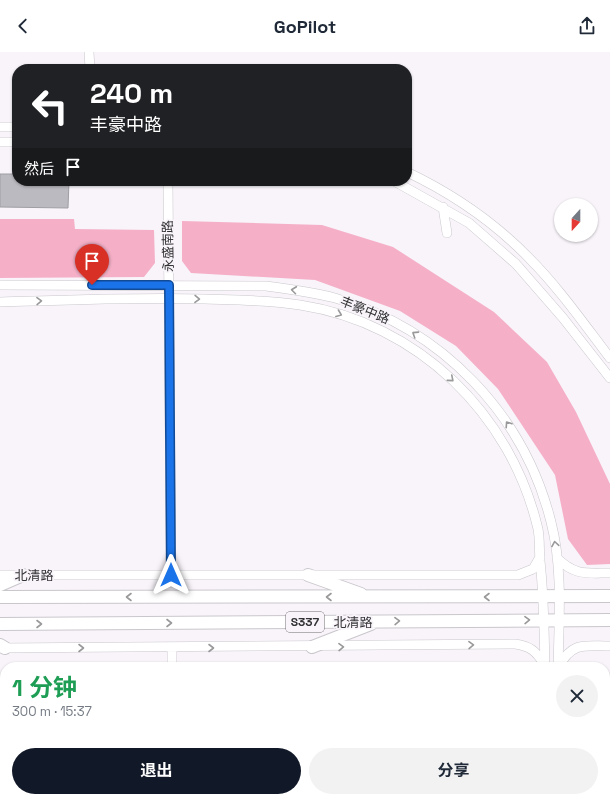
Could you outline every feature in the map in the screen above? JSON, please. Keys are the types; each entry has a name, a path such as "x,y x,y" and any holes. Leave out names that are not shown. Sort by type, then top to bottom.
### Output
{"main road":[{"path":"308,574 368,597"},
{"path":"0,584 23,575"},
{"name":"北清路","path":"0,597 610,596"},
{"name":"北清路","path":"0,624 610,620"},
{"path":"312,647 376,621"}],"street":[{"path":"89,52 90,64"},
{"path":"0,127 12,128"},
{"path":"0,142 12,142"},
{"path":"412,175 472,211 501,232 529,257 556,287 610,358"},
{"name":"永盛南路","path":"168,186 171,575"},
{"path":"403,186 469,223 516,264 563,318 610,378"},
{"path":"443,207 448,234"},
{"name":"丰豪中路","path":"0,285 266,286 306,291 335,298 384,317 432,345 452,360 471,378 500,412 514,432 527,457 552,523 557,558 558,662"},
{"name":"丰豪中路","path":"0,302 169,298 267,300 301,305 332,312 389,335 413,348 440,369 475,401 500,437 522,481 532,508 538,532 544,597 545,662"},
{"name":"北清路","path":"0,575 518,575 533,569 540,557"},
{"path":"557,558 567,568 584,573 610,573"},
{"name":"北清路","path":"2,647 172,648 515,644 526,646 537,652 543,662"},
{"path":"561,662 566,653 578,646 610,646"},
{"path":"172,648 172,662"}],"shaded area":[{"path":"0,219 74,219 75,229 154,230 155,263 144,277 0,278"},
{"path":"182,221 322,225 393,247 494,312 547,362 576,412 610,484 610,564 587,565 568,539 555,475 498,389 456,346 400,311 315,280 191,273 182,261"}],"building":[{"path":"0,174 12,174 12,186 69,186 68,208 0,207"}],"route":[{"path":"92,285 169,285 171,575"}]}
